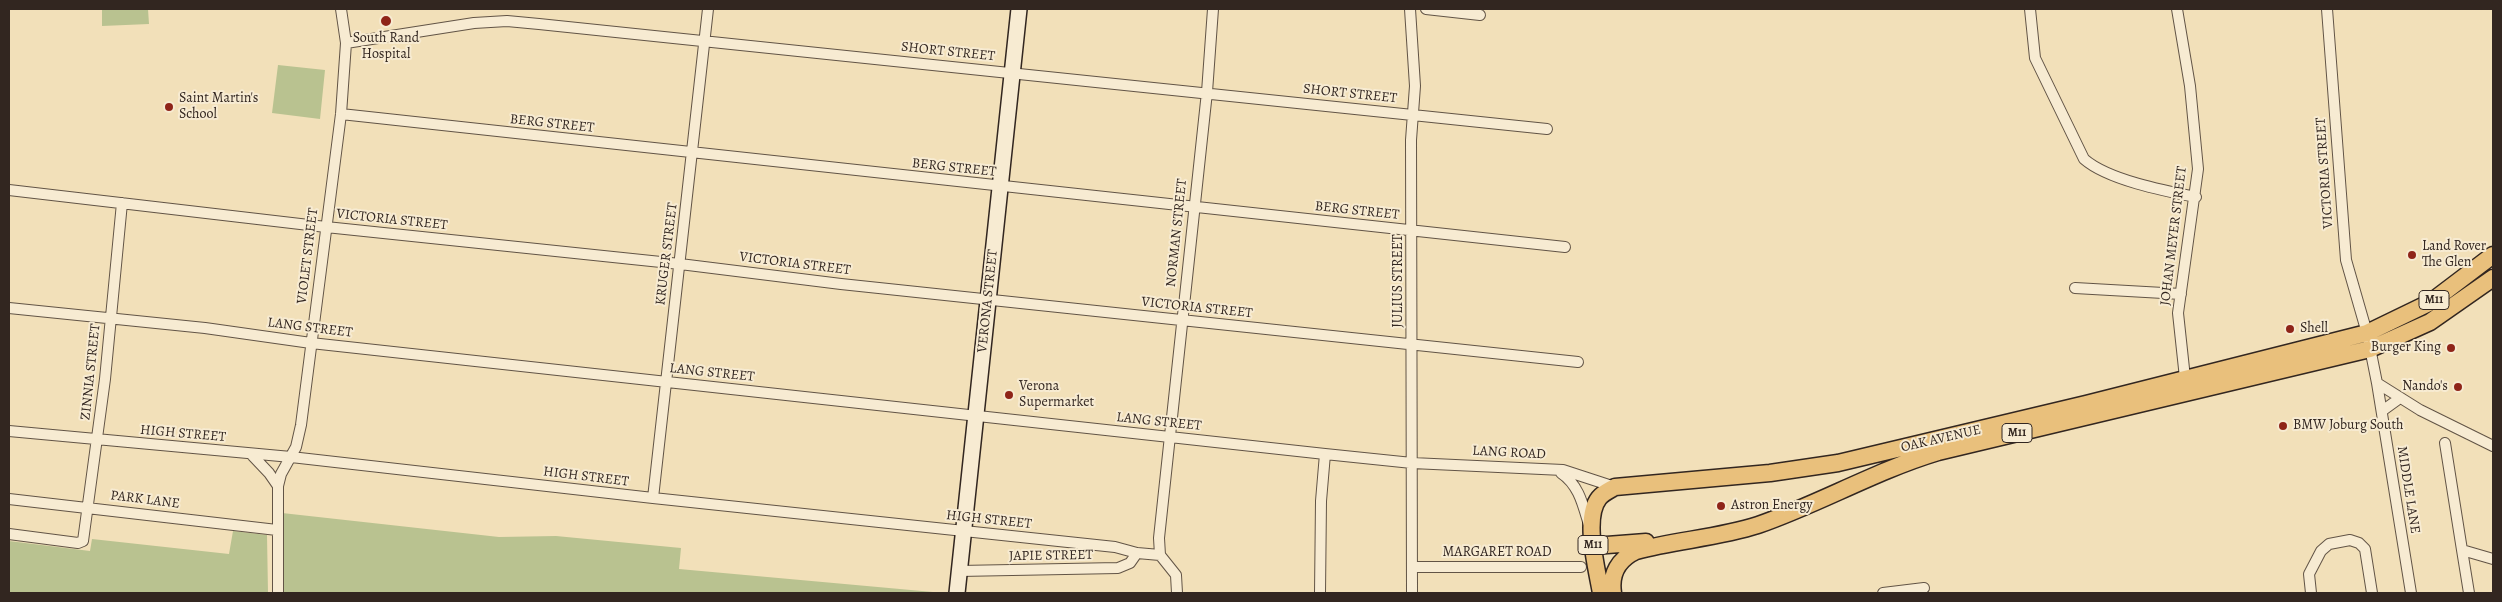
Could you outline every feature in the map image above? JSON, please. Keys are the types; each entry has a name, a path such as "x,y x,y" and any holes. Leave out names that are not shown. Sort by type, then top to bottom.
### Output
{"main road":[{"name":"VERONA STREET","path":"957,593 1019,9"},
{"name":"M11","path":"2368,341 2431,302 2493,256"},
{"name":"M11","path":"2368,341 2430,322 2493,278"},
{"name":"OAK AVENUE","path":"1593,540 1592,519 1599,498 1615,487 1770,473 1838,463 2185,378 2368,341"},
{"name":"OAK AVENUE","path":"1673,544 1757,525 1807,506 1891,467 1938,452 2368,341"},
{"name":"M11","path":"1593,540 1600,593"},
{"path":"1593,540 1655,541 1673,544"},
{"name":"M11","path":"1613,593 1617,567 1627,555 1649,548 1673,544"}],"street":[{"name":"VIOLET STREET","path":"278,593 278,486 281,474 291,457 300,432 341,114 346,43 341,9"},
{"name":"NORMAN STREET","path":"1159,552 1168,436 1207,92 1213,9"},
{"name":"JULIUS STREET","path":"1410,9 1415,78 1413,115 1412,593"},
{"path":"1426,9 1480,15"},
{"path":"2030,9 2036,61 2084,159 2095,167 2129,180 2196,197"},
{"name":"JOHAN MEYER STREET","path":"2178,9 2193,106 2198,169 2196,197 2178,325 2185,378"},
{"name":"VICTORIA STREET","path":"2327,9 2345,250 2348,269 2368,341"},
{"name":"KRUGER STREET","path":"653,498 708,10"},
{"name":"SHORT STREET","path":"346,43 474,23 507,21 1207,92 1547,129"},
{"name":"BERG STREET","path":"341,114 1564,247"},
{"name":"VICTORIA STREET","path":"9,190 326,227 680,264 841,284 1578,362"},
{"name":"ZINNIA STREET","path":"9,534 82,543 97,440 122,203"},
{"path":"2075,288 2181,294"},
{"name":"LANG STREET","path":"9,308 205,328 311,343 1412,463"},
{"name":"MIDDLE LANE","path":"2368,341 2382,411 2412,593"},
{"path":"2377,384 2400,398 2493,446"},
{"path":"2382,411 2400,398"},
{"name":"HIGH STREET","path":"9,431 291,457 963,532 1115,547 1137,553 1159,552"},
{"path":"2445,443 2468,593"},
{"path":"250,454 269,472 278,486"},
{"path":"1320,593 1321,501 1325,454"},
{"name":"LANG ROAD","path":"1412,463 1555,470 1570,479 1578,490 1593,540"},
{"path":"1555,470 1615,487"},
{"name":"PARK LANE","path":"9,499 277,530"},
{"path":"2311,593 2309,574 2321,551 2329,544 2350,540 2359,543 2365,549 2372,593"},
{"path":"2462,550 2493,559"},
{"path":"1159,552 1176,575 1177,593"},
{"name":"JAPIE STREET","path":"959,571 1118,568 1130,563 1137,553"},
{"name":"MARGARET ROAD","path":"1413,567 1582,567"},
{"path":"1883,593 1924,588"}],"green space":[{"path":"102,9 148,9 149,24 102,26"},
{"path":"278,65 325,70 320,119 272,113"},
{"path":"282,513 499,537 556,536 681,548 679,569 944,593 283,593"},
{"path":"233,531 267,535 268,593 9,593 9,541 90,551 92,539 229,554"}],"place":[{"name":"South Rand Hospital","path":"386,21"},
{"name":"Saint Martin's School","path":"169,107"},
{"name":"Land Rover The Glen","path":"2412,255"},
{"name":"Shell","path":"2290,329"},
{"name":"Burger King","path":"2451,348"},
{"name":"Nando's","path":"2458,387"},
{"name":"Verona Supermarket","path":"1009,395"},
{"name":"BMW Joburg South","path":"2283,426"},
{"name":"Astron Energy","path":"1721,506"}]}
